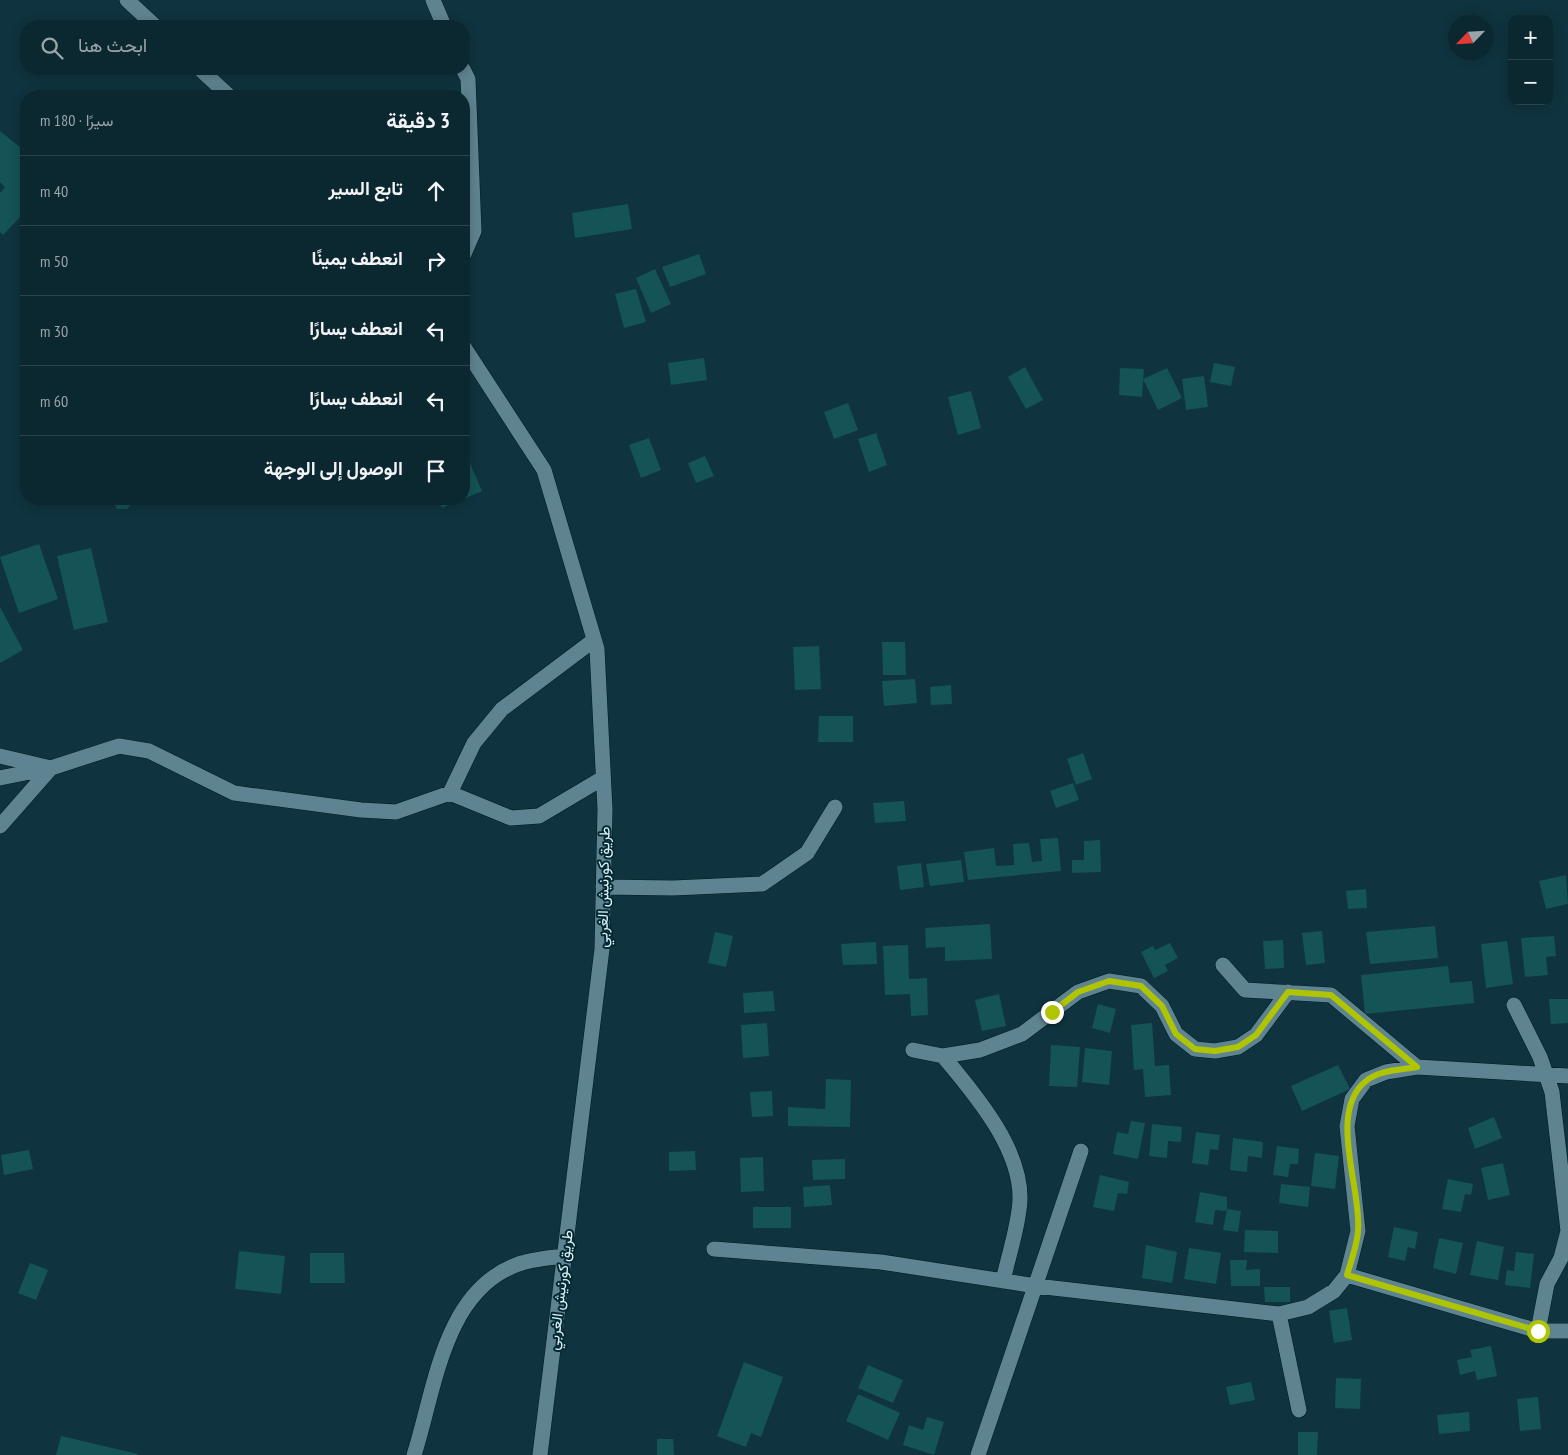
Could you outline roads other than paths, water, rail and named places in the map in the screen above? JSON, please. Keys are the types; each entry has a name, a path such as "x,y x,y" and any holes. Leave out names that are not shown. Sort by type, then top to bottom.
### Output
{"street":[{"path":"127,0 149,20"},
{"path":"433,0 441,20"},
{"path":"206,75 223,90"},
{"path":"466,75 468,90"},
{"path":"470,130 474,231 470,240"},
{"name":"طريق كورنيش الغربي","path":"470,356 544,470 597,650 603,778 602,950 540,1455"},
{"path":"450,793 474,743 502,709 594,640"},
{"path":"0,778 51,768 120,746 150,751 234,793 361,810 396,812 450,793 511,818 540,816 603,778"},
{"path":"0,756 51,768"},
{"path":"0,826 51,768"},
{"path":"603,887 672,888 762,884 807,853 836,807"},
{"path":"1223,965 1245,990 1331,995 1417,1067"},
{"path":"913,1050 943,1056 980,1050 1022,1034 1078,992 1109,981 1141,986 1162,1006 1176,1034 1195,1049 1215,1051 1238,1047 1256,1035 1288,992"},
{"path":"1514,1005 1547,1074 1552,1092 1567,1216 1567,1245 1547,1284 1538,1331"},
{"path":"943,1056 969,1086 996,1123 1019,1177 1020,1209 1002,1281"},
{"path":"714,1249 881,1262 1036,1286 1279,1314 1308,1307 1334,1291 1347,1275 1358,1231 1347,1126 1352,1099 1366,1080 1386,1072 1417,1067 1568,1076"},
{"path":"978,1455 1081,1151"},
{"path":"414,1455 450,1337 463,1308 476,1290 516,1265 565,1256"},
{"path":"1347,1275 1538,1331 1568,1331"},
{"path":"1279,1314 1299,1410"}]}
